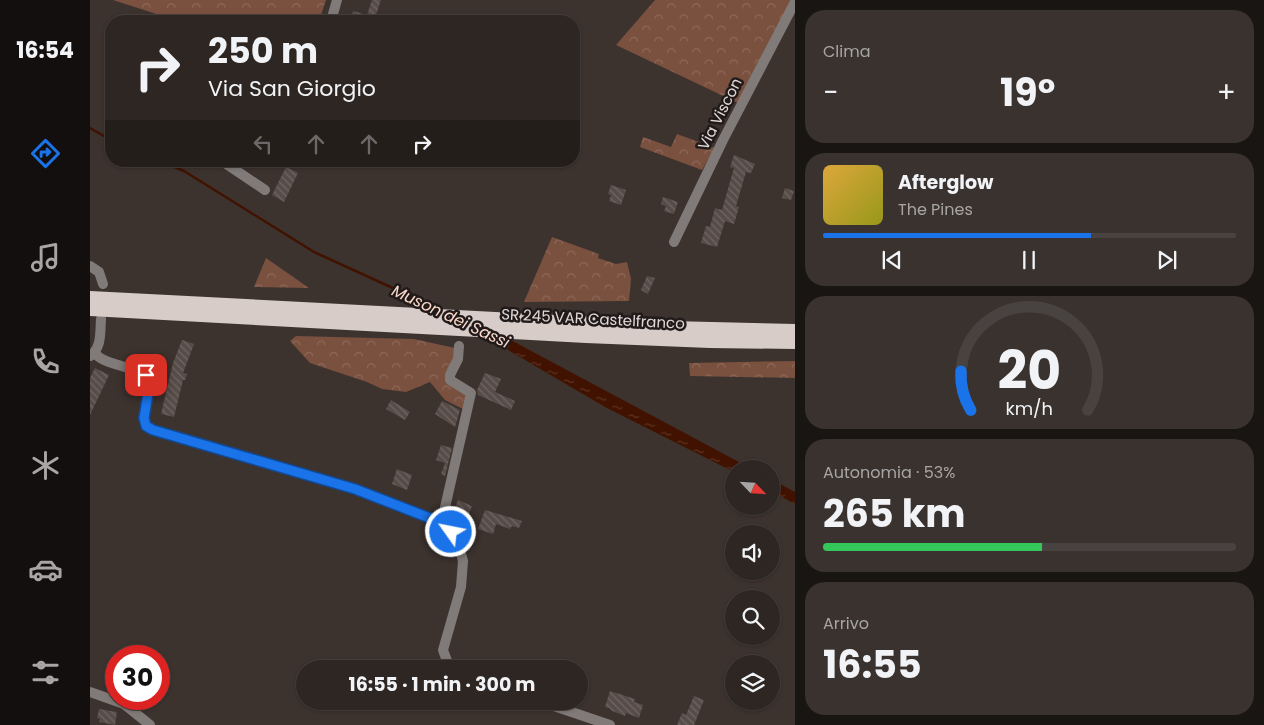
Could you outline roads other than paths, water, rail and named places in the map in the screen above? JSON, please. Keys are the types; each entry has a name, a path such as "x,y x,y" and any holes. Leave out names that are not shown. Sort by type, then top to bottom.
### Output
{"highway":[{"name":"SR 245 VAR Castelfranco","path":"90,298 670,328 795,331"},
{"name":"SR 245 VAR Castelfranco","path":"90,309 586,336 719,342 795,342"}],"street":[{"path":"332,15 336,0"},
{"name":"Via Viscon","path":"674,242 723,140 795,0"},
{"path":"231,167 265,190"},
{"path":"90,266 99,272 103,284"},
{"path":"101,319 99,345 92,354 106,362 146,375 150,381 144,418 146,426 153,430 355,489 445,524 457,539 463,561 461,587 443,650 447,660"},
{"path":"445,524 444,512 471,393 450,380 450,375 458,359 459,346"},
{"path":"90,692 124,704 148,724"},
{"path":"566,710 610,725"}],"water":[{"path":"486,337 507,338 735,460 725,460 725,467 605,407"},
{"path":"780,484 795,492 795,504 780,496"}],"waterway":[{"name":"Muson dei Sassi","path":"90,128 105,137"},
{"name":"Muson dei Sassi","path":"174,167 184,171 314,252 441,310"}]}
